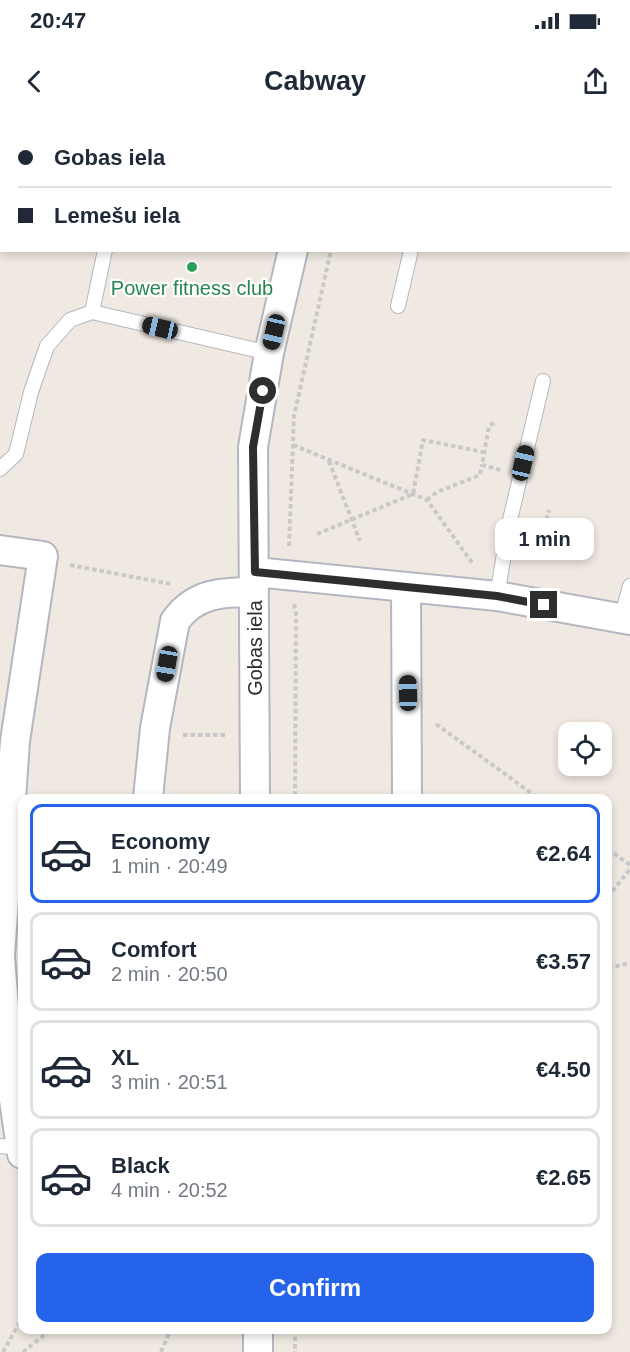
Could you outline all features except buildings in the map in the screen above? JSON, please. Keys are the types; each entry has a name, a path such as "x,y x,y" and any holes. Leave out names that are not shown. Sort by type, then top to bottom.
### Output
{"street":[{"name":"Gobas iela","path":"255,794 253,447 269,353 293,252"},
{"path":"0,550 44,556 15,741 0,956 14,1149"},
{"path":"147,794 154,735 175,621 184,608 198,598 288,575 497,596 626,620"},
{"path":"406,587 407,794"},
{"path":"258,1334 258,1352"}],"lane":[{"path":"92,312 105,252"},
{"path":"398,306 411,252"},
{"path":"0,468 16,454 31,392 47,346 70,320 92,312 269,353"},
{"path":"497,596 509,524 543,381"},
{"path":"626,620 630,586"}],"path":[{"path":"296,794 296,614 288,575 294,416 331,252"},
{"path":"427,500 437,492 480,475 489,426 494,423"},
{"path":"412,494 423,440 483,452"},
{"path":"293,445 427,500 497,596"},
{"path":"329,460 360,541"},
{"path":"482,465 506,472"},
{"path":"317,534 412,494"},
{"path":"539,549 549,510"},
{"path":"43,560 166,581 198,598"},
{"path":"408,715 425,716 532,794"},
{"path":"154,735 234,735"},
{"path":"612,852 630,867 612,892"},
{"path":"612,967 630,963"},
{"path":"3,1352 18,1325"},
{"path":"22,1352 45,1334"},
{"path":"161,1352 169,1334"},
{"path":"295,1334 295,1352"}],"place":[{"name":"Power fitness club","path":"192,267"}],"route":[{"path":"263,391 253,447 255,572 497,596 544,605"}]}
